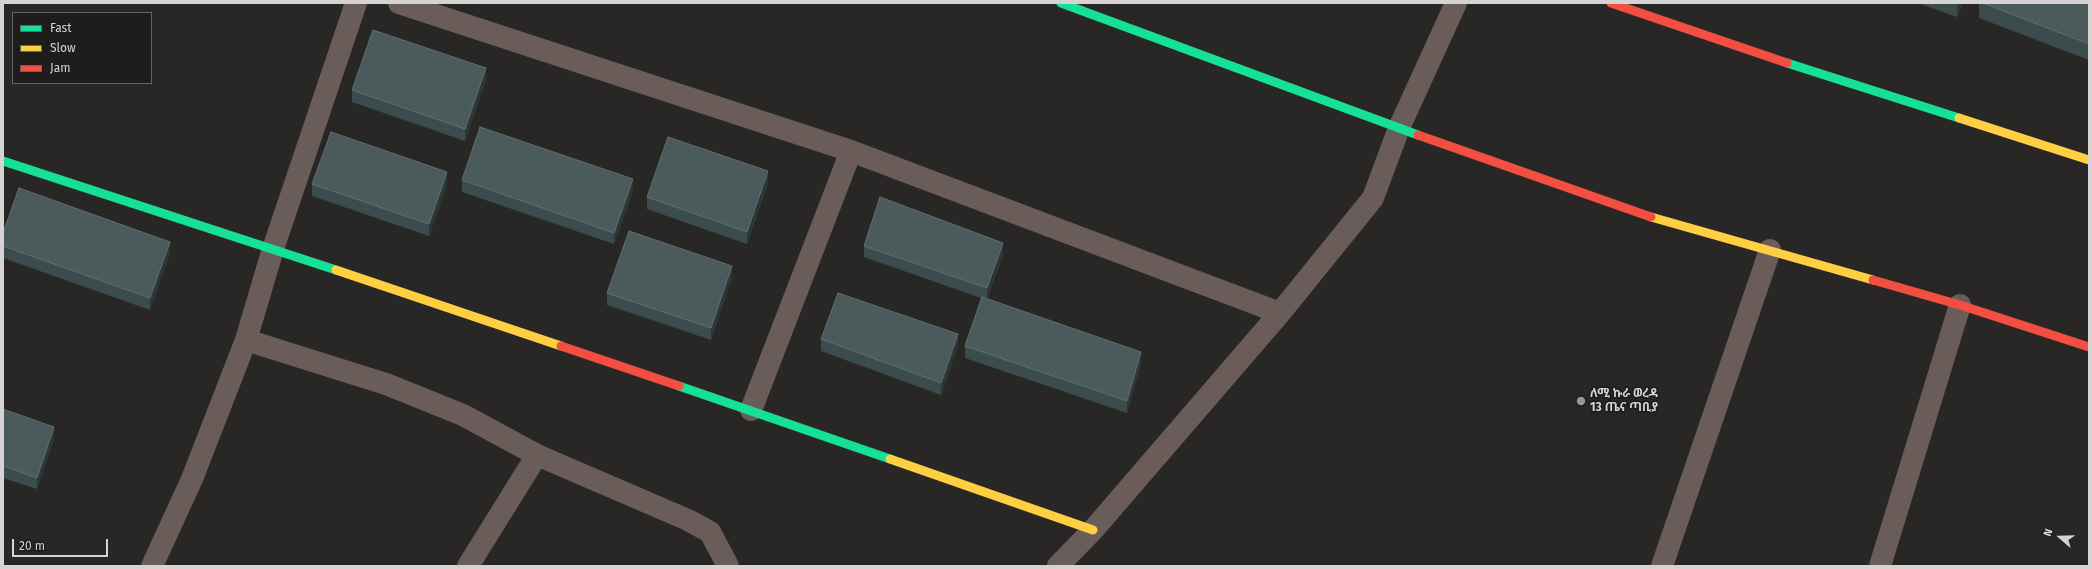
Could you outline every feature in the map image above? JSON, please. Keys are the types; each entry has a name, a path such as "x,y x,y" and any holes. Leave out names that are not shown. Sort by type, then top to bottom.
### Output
{"main road":[{"path":"1061,3 1400,128 1671,224 1770,250 1960,305 2089,346"},
{"path":"1611,3 1764,56 2089,160"},
{"path":"3,161 273,249 751,410 1093,530"}],"street":[{"path":"152,566 192,479 246,340 273,249 356,3"},
{"path":"398,3 851,151 1280,313"},
{"path":"1058,566 1093,530 1280,313 1373,198 1400,128 1456,3"},
{"path":"751,410 851,151"},
{"path":"1662,566 1770,250"},
{"path":"1880,566 1960,305"},
{"path":"246,340 386,384 463,415 537,455 688,520 710,532 728,566"},
{"path":"468,566 537,455"}],"building":[{"path":"1983,3 2089,3 2089,44"},
{"path":"373,30 486,68 465,129 352,90"},
{"path":"480,127 633,179 614,233 462,180"},
{"path":"331,132 447,172 429,224 312,184"},
{"path":"668,137 768,171 747,232 647,197"},
{"path":"19,188 170,242 150,298 3,246 3,233"},
{"path":"880,197 1003,243 987,288 864,246"},
{"path":"629,231 732,266 711,328 607,293"},
{"path":"838,293 958,334 941,383 821,339"},
{"path":"982,297 1141,352 1127,401 965,346"},
{"path":"3,409 54,427 37,478 3,466"}],"traffic: fast":[{"path":"1061,3 1418,135"},
{"path":"1787,63 1959,118"},
{"path":"3,161 336,270"},
{"path":"679,386 890,459"}],"traffic: slow":[{"path":"1959,118 2089,160"},
{"path":"1651,217 1873,280"},
{"path":"336,270 561,346"},
{"path":"890,459 1093,530"}],"traffic: jam":[{"path":"1611,3 1787,63"},
{"path":"1418,135 1651,217"},
{"path":"1873,280 1960,305 2089,347"},
{"path":"561,346 679,386"}],"place":[{"name":"ለሚ ኩራ ወረዳ 13 ጤና ጣቢያ","path":"1581,401"}]}
